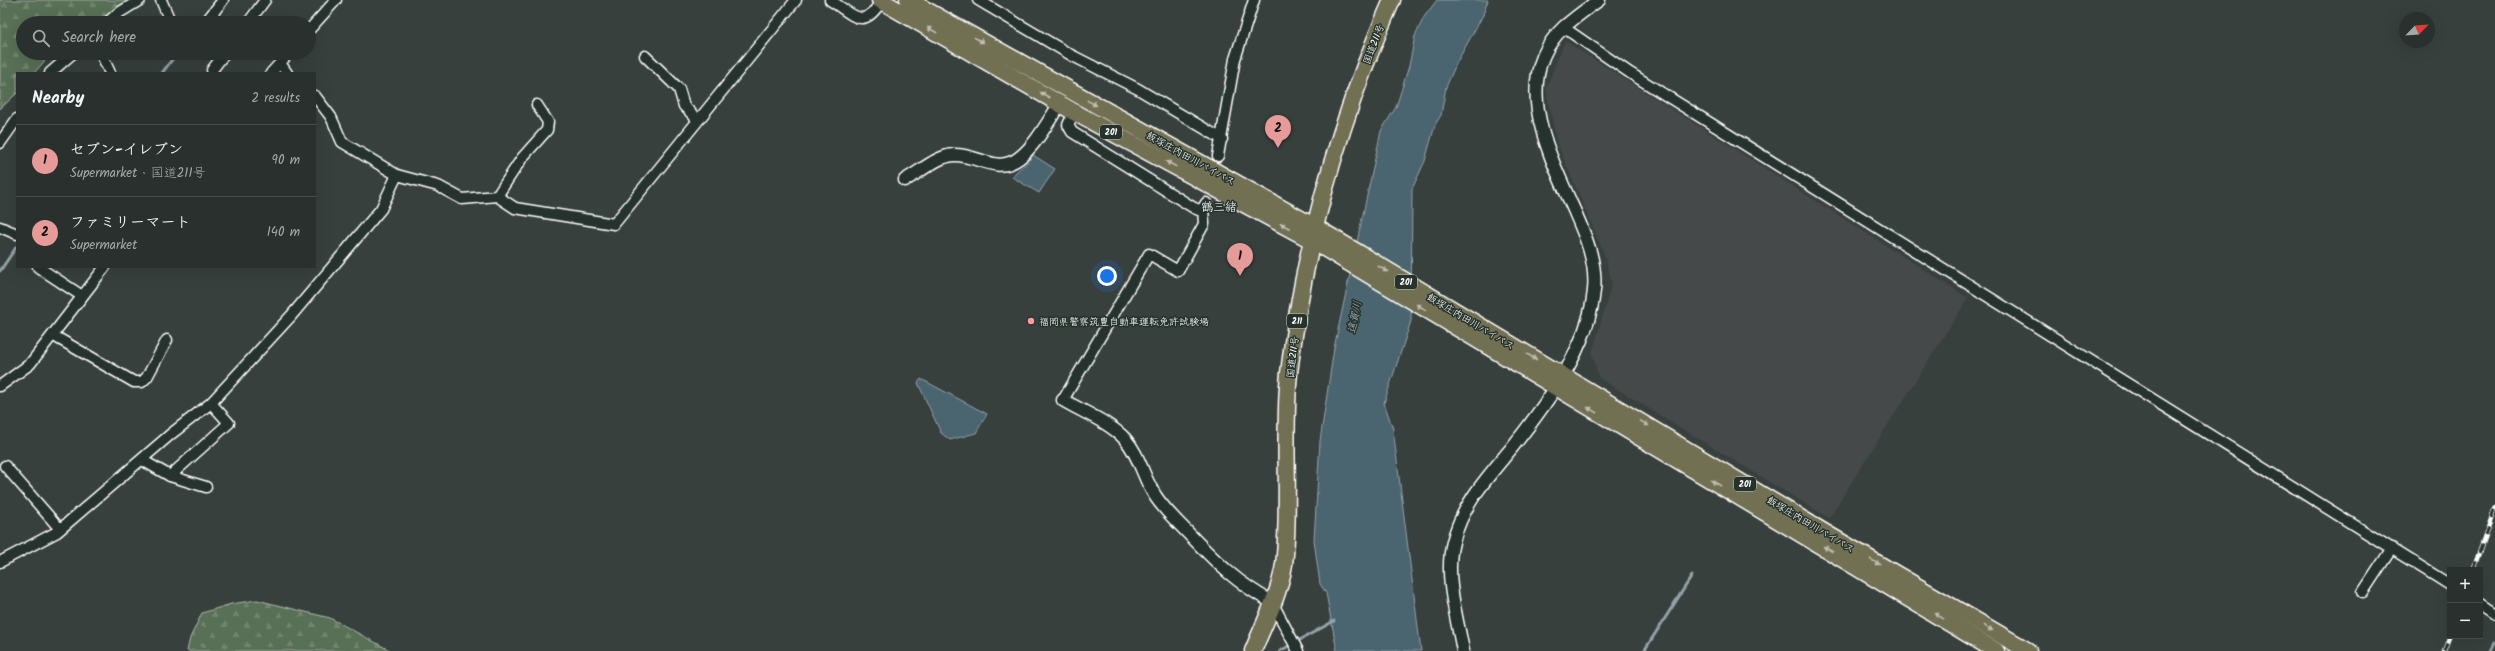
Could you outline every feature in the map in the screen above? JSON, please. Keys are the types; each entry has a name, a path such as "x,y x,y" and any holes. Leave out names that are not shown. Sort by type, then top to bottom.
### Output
{"highway":[{"name":"飯塚庄内田川バイパス","path":"882,0 1067,108 1313,233"},
{"name":"飯塚庄内田川バイパス","path":"908,0 1313,233 1346,255 1558,380 1996,651"},
{"name":"国道211号","path":"1253,651 1281,578 1285,556 1286,410 1294,339 1313,233 1343,130 1372,46 1392,0"},
{"name":"飯塚庄内田川バイパス","path":"1558,380 2028,651"}],"street":[{"path":"115,16 140,0"},
{"path":"161,0 168,16"},
{"path":"210,16 223,0"},
{"path":"253,16 265,0"},
{"path":"316,22 336,0"},
{"path":"316,97 332,117 342,142 397,175 438,186 462,199 497,196 515,208 614,224 796,0"},
{"path":"830,0 858,18 865,19 872,16 882,0"},
{"path":"978,0 1071,55 1138,89 1222,140"},
{"path":"1218,156 1235,59 1254,0"},
{"path":"1463,651 1450,564 1458,524 1478,490 1518,440 1558,380 1579,346 1589,319 1594,289 1593,261 1584,232 1548,153 1541,130 1536,96 1538,68 1548,47 1563,28 1594,2"},
{"path":"1563,28 1630,72 2447,583"},
{"path":"646,56 679,89 684,106 698,120"},
{"path":"51,72 65,60"},
{"path":"104,60 110,72"},
{"path":"212,70 220,60"},
{"path":"272,72 283,60"},
{"path":"280,63 287,72"},
{"path":"497,196 522,158 547,130 548,122 537,105"},
{"path":"905,180 943,158 953,155 962,155 992,164 1010,163 1020,157 1067,108"},
{"path":"1067,108 1068,125 1072,132 1194,208 1198,210 1204,206 1204,224 1178,271 1149,254 1063,400 1115,430 1125,439 1132,449 1155,497 1230,576 1248,589 1272,602 1298,651"},
{"path":"0,143 16,120"},
{"path":"0,562 60,529 211,402 291,316 381,208 397,175"},
{"path":"0,227 16,234"},
{"path":"40,268 82,296"},
{"path":"1,385 30,364 54,336 82,296 104,268"},
{"path":"54,336 134,382 142,382 147,377 167,340"},
{"path":"170,476 229,423 211,402"},
{"path":"142,460 170,476 206,487"},
{"path":"6,466 60,529"},
{"path":"2363,592 2392,548"},
{"path":"2483,606 2495,614"}],"shaded area":[{"path":"1565,41 1968,298 1829,518 1599,378 1592,354 1612,283 1605,256 1557,143 1546,88"}],"green space":[{"path":"0,0 130,0 104,16 16,16 16,60 46,60 35,72 16,72 16,94 0,109"},
{"path":"257,600 330,618 391,651 187,651 190,638 202,613 231,604"}],"water":[{"name":"遠賀川","path":"1437,0 1488,0 1483,15 1457,62 1446,87 1441,115 1435,125 1425,161 1412,189 1411,321 1384,403 1393,429 1421,651 1337,651 1326,593 1320,584 1314,540 1320,441 1334,348 1381,131 1396,107 1409,66 1415,36 1424,17"},
{"path":"1033,155 1055,169 1039,193 1012,177"},
{"path":"921,379 987,414 976,433 950,440 941,433 918,383"}],"waterway":[{"path":"163,72 172,60"},
{"path":"0,271 16,247"},
{"path":"1644,651 1692,576"},
{"path":"1280,651 1334,621"},
{"path":"2491,651 2495,643"}],"tunnel":[{"path":"1206,203 1218,156"}],"railway":[{"path":"2474,567 2495,508"},
{"path":"2444,651 2448,639"}],"place":[{"name":"ファミリーマート","path":"1278,148"},
{"name":"セブン-イレブン","path":"1240,276"},
{"name":"福岡県警察筑豊自動車運転免許試験場","path":"1031,321"}],"district":[{"name":"鶴三緒","path":"1219,207"}]}
